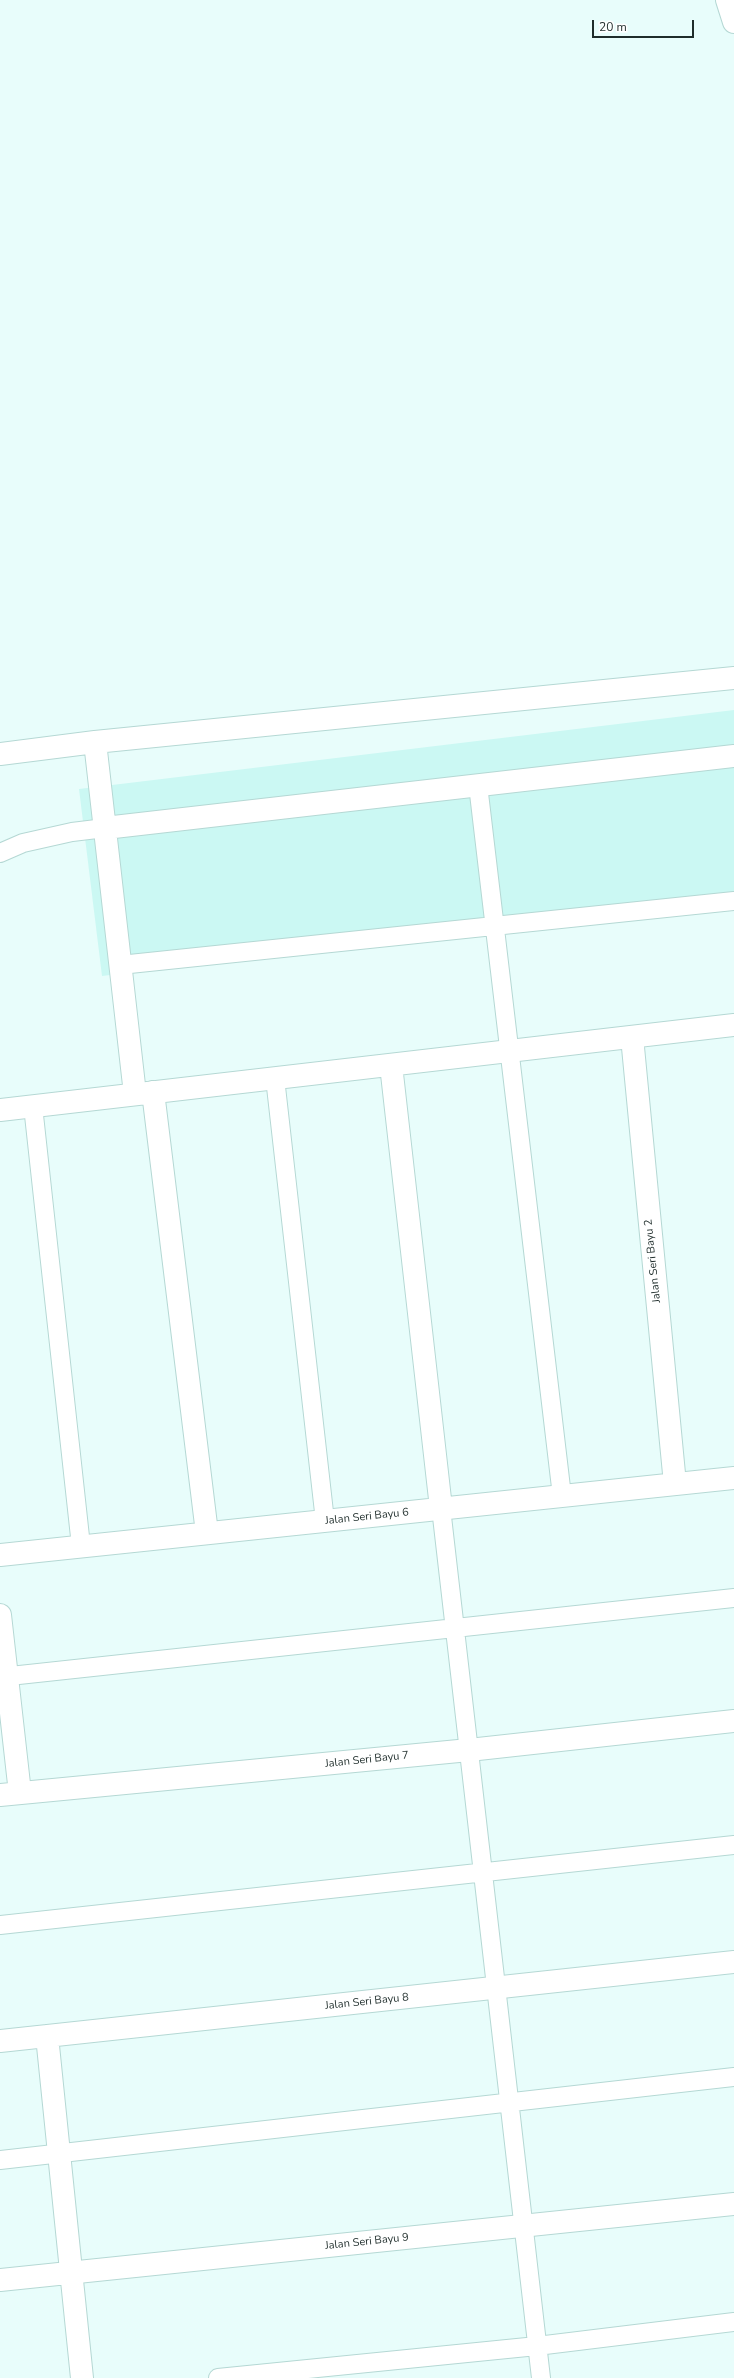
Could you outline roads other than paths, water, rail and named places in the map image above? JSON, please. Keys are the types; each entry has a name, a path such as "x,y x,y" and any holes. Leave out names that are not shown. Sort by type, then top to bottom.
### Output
{"street":[{"path":"727,0 734,22"},
{"path":"0,754 95,742 734,678"},
{"path":"95,742 120,964 144,1093 207,1533"},
{"path":"105,828 734,756"},
{"path":"0,1110 734,1025"},
{"name":"Jalan Seri Bayu 2","path":"632,1037 675,1484"},
{"path":"391,1065 441,1508"},
{"name":"Jalan Seri Bayu 6","path":"0,1555 734,1478"},
{"path":"0,1615 10,1794"},
{"name":"Jalan Seri Bayu 7","path":"10,1794 469,1750 734,1721"},
{"name":"Jalan Seri Bayu 8","path":"0,2041 734,1962"},
{"path":"47,2036 82,2378"},
{"name":"Jalan Seri Bayu 9","path":"0,2280 734,2204"}],"lane":[{"path":"478,785 562,1496"},
{"path":"0,853 23,844 72,832 105,828"},
{"path":"120,964 734,901"},
{"path":"275,1078 325,1521"},
{"path":"33,1106 81,1546"},
{"path":"441,1508 541,2378"},
{"path":"4,1677 734,1598"},
{"path":"0,1925 734,1845"},
{"path":"0,2160 734,2077"},
{"path":"218,2378 537,2346 734,2322"}]}
